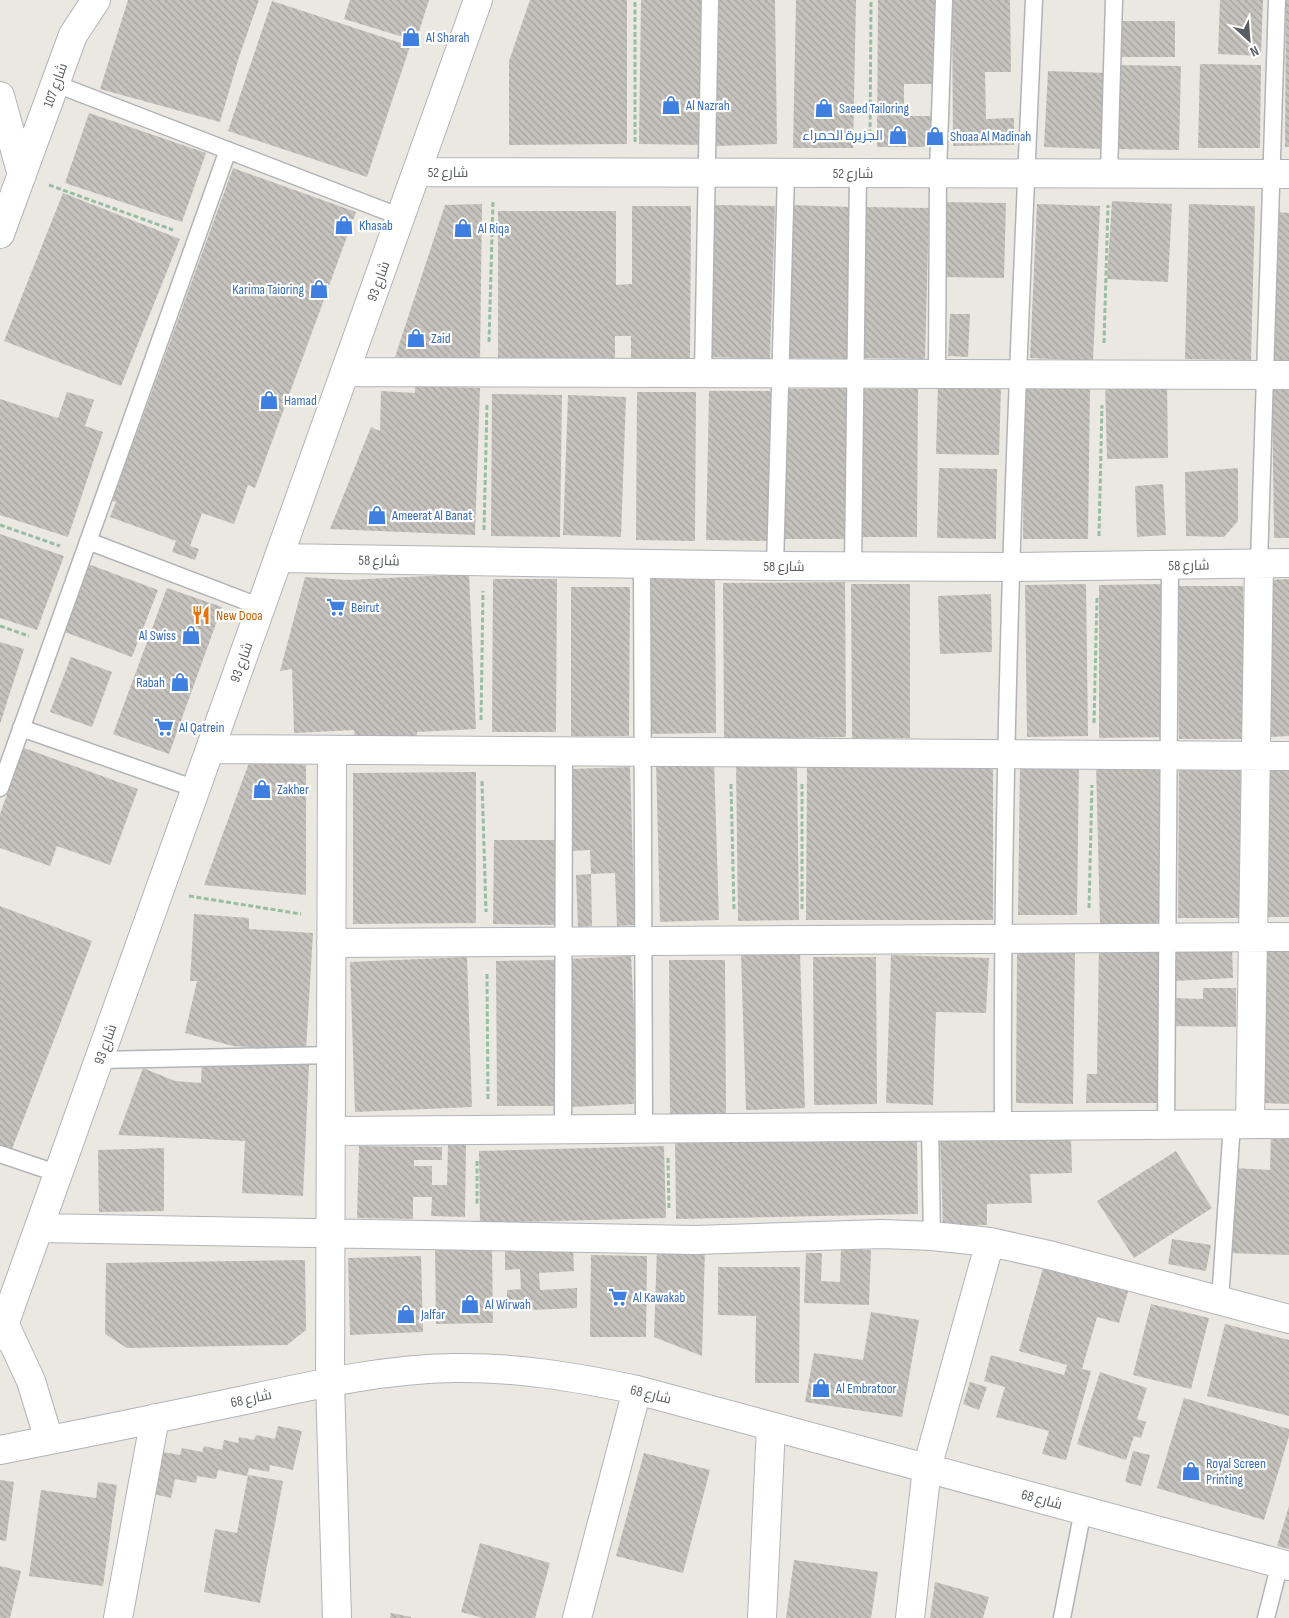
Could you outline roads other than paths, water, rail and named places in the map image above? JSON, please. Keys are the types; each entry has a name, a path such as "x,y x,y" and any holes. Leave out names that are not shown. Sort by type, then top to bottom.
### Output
{"street":[{"name":"شارع 107","path":"0,234 73,35 96,0"},
{"name":"شارع 93","path":"49,1440 31,1381 3,1331 8,1293 40,1228 478,0"},
{"path":"0,96 22,175"},
{"name":"شارع 52","path":"417,172 1280,174"},
{"path":"345,372 1277,375"},
{"name":"شارع 58","path":"279,558 775,566 1011,567 1289,563"},
{"path":"1241,1124 1254,938 1259,563"},
{"path":"210,749 1289,756"},
{"path":"332,750 330,1382 337,1618"},
{"path":"331,931 486,942 1289,938"},
{"path":"331,1131 1289,1124"},
{"path":"40,1228 669,1240 741,1240 882,1234 932,1236 990,1242 1053,1256 1289,1319"},
{"path":"910,1618 927,1468 990,1242"},
{"name":"شارع 68","path":"0,1450 330,1382 400,1372 453,1368 515,1369 577,1377 637,1390 1284,1564"},
{"path":"584,1616 637,1390"},
{"path":"118,1618 155,1418"},
{"path":"762,1618 771,1426"}],"lane":[{"path":"703,373 710,0"},
{"path":"937,374 938,173 944,0"},
{"path":"1003,1126 1002,939 1005,755 1017,374 1034,0"},
{"path":"1108,173 1114,0"},
{"path":"1259,563 1277,375 1280,174 1277,0"},
{"path":"56,84 401,217"},
{"path":"0,788 228,150"},
{"path":"775,566 786,173"},
{"path":"853,566 855,374 864,173"},
{"path":"86,548 261,607"},
{"path":"642,565 644,941 656,1129"},
{"path":"1166,1124 1170,565"},
{"path":"21,728 196,789"},
{"path":"563,1130 564,752"},
{"path":"100,1060 331,1056"},
{"path":"1220,1301 1241,1124"},
{"path":"930,1126 932,1236"},
{"path":"0,1154 59,1174"},
{"path":"1062,1618 1083,1510"},
{"path":"1266,1618 1284,1564"}],"place":[{"name":"Al Sharah","path":"411,37"},
{"name":"Al Nazrah","path":"671,105"},
{"name":"Saeed Tailoring","path":"824,108"},
{"name":"الجزيرة الحمراء","path":"898,135"},
{"name":"Shoaa Al Madinah","path":"935,136"},
{"name":"Khasab","path":"344,225"},
{"name":"Al Riqa","path":"463,228"},
{"name":"Karima Taioring","path":"319,289"},
{"name":"Zaid","path":"416,338"},
{"name":"Hamad","path":"269,400"},
{"name":"Ameerat Al Banat","path":"377,515"},
{"name":"Beirut","path":"336,607"},
{"name":"New Dooa","path":"201,615"},
{"name":"Al Swiss","path":"191,635"},
{"name":"Rabah","path":"180,682"},
{"name":"Al Qatrein","path":"164,727"},
{"name":"Zakher","path":"262,789"},
{"name":"Al Kawakab","path":"618,1297"},
{"name":"Al Wirwah","path":"470,1304"},
{"name":"Jalfar","path":"406,1314"},
{"name":"Al Embratoor","path":"821,1388"},
{"name":"Royal Screen Printing","path":"1191,1471"}]}
